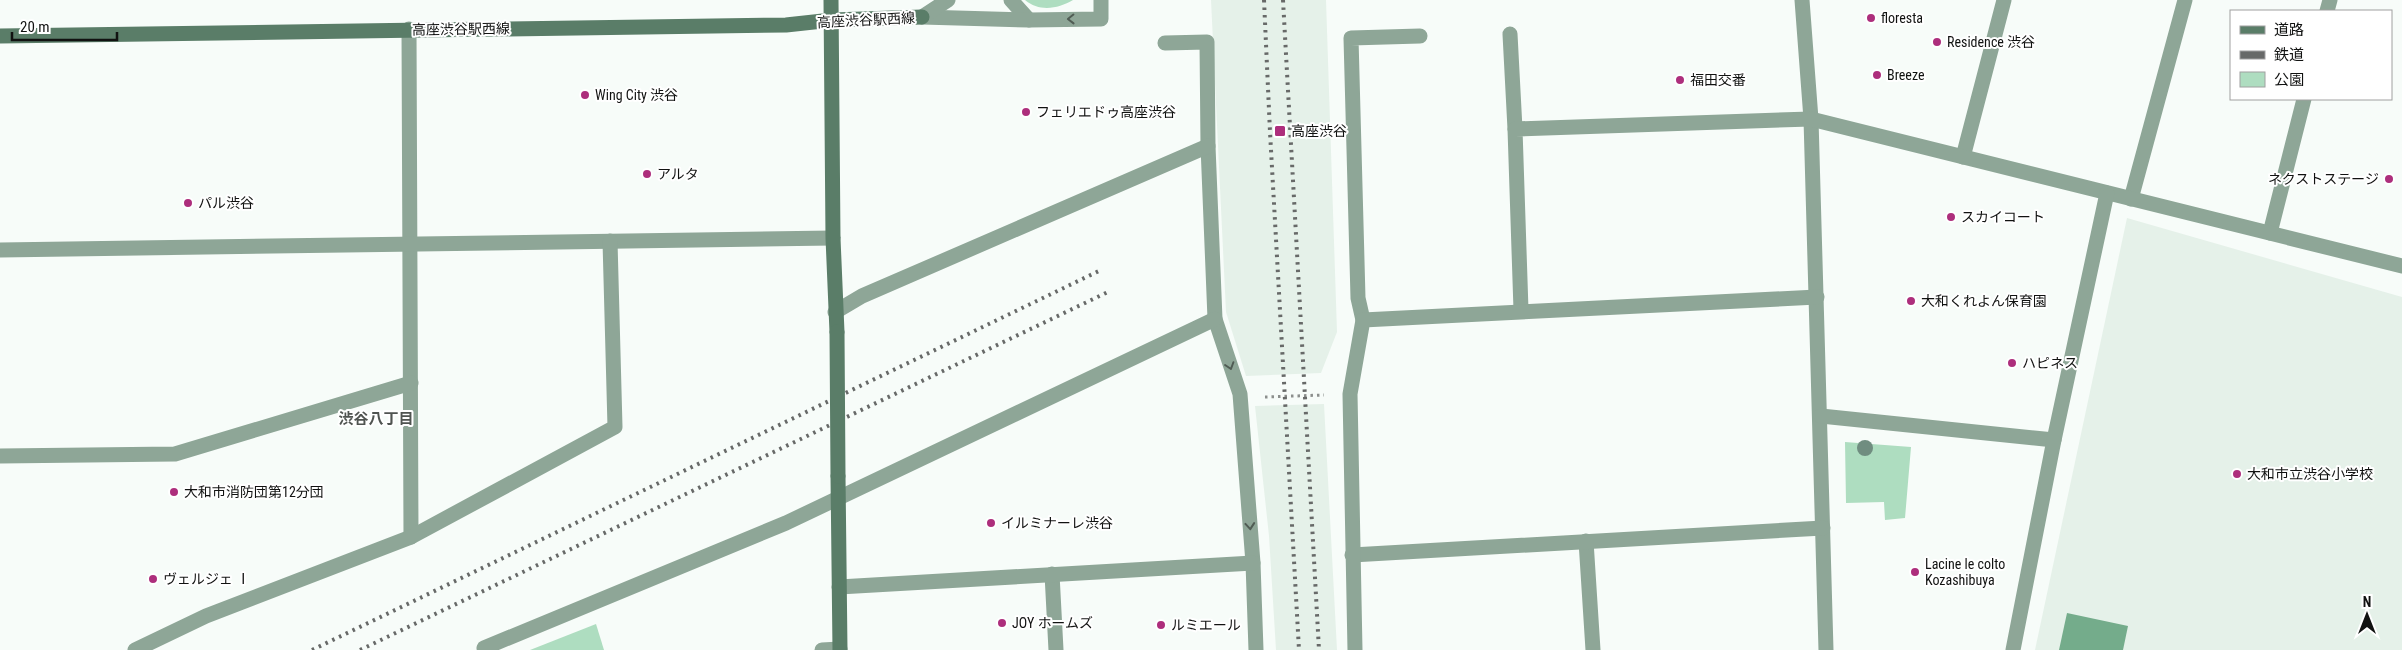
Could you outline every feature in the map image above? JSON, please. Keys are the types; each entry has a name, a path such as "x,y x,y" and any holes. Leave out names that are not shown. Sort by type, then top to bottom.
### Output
{"street":[{"path":"822,650 840,650 831,0"},
{"path":"922,17 948,0"},
{"path":"1011,0 1029,20"},
{"path":"922,17 1029,20 1101,19 1102,0"},
{"path":"1802,0 1811,120 1821,416 1826,650"},
{"path":"1963,157 2004,0"},
{"path":"2131,199 2185,0"},
{"name":"高座渋谷駅西線","path":"0,36 786,25 832,20 922,17"},
{"path":"409,29 411,537"},
{"path":"1510,34 1521,310"},
{"path":"1355,650 1350,394 1364,320 1358,298 1351,38 1420,36"},
{"path":"1165,43 1207,42 1208,146 1215,319 1240,397 1253,563 1256,650"},
{"path":"2270,233 2304,100"},
{"path":"1515,129 1811,120 2402,266"},
{"path":"835,312 862,296 1208,146"},
{"path":"2013,650 2054,440 2107,193"},
{"path":"0,250 833,238"},
{"path":"135,650 206,616 411,537 615,427 610,241"},
{"path":"1364,320 1521,310 1817,296"},
{"path":"484,648 786,523 1215,319"},
{"path":"0,456 175,454 411,383"},
{"path":"1821,416 2054,440"},
{"path":"1352,554 1822,528"},
{"path":"1586,541 1593,650"},
{"path":"839,586 1253,563"},
{"path":"1052,574 1056,650"}],"path":[{"path":"1240,397 1350,394"}],"shaded area":[{"path":"1211,0 1326,0 1337,332 1321,373 1246,376 1226,312"},
{"name":"大和市立渋谷小学校","path":"2127,218 2402,297 2402,650 2035,650"},
{"path":"1324,404 1337,650 1276,650 1269,536 1255,406"},
{"path":"2067,613 2128,626 2123,650 2059,650"}],"green space":[{"path":"1025,0 1073,0 1055,7 1042,8"},
{"path":"1845,442 1911,447 1905,518 1885,520 1884,502 1846,503"},
{"path":"596,624 604,650 530,650"}],"railway":[{"path":"1264,0 1299,650"},
{"path":"1283,0 1319,650"},
{"path":"312,650 1101,270"},
{"path":"360,650 1110,291"}],"place":[{"name":"floresta","path":"1871,18"},
{"name":"Residence 渋谷","path":"1937,42"},
{"name":"Breeze","path":"1877,75"},
{"name":"福田交番","path":"1680,80"},
{"name":"Wing City 渋谷","path":"585,95"},
{"name":"フェリエドゥ高座渋谷","path":"1026,112"},
{"name":"高座渋谷","path":"1280,131"},
{"name":"アルタ","path":"647,174"},
{"name":"ネクストステージ","path":"2389,179"},
{"name":"パル渋谷","path":"188,203"},
{"name":"スカイコート","path":"1951,217"},
{"name":"大和くれよん保育園","path":"1911,301"},
{"name":"ハピネス","path":"2012,363"},
{"name":"大和市立渋谷小学校","path":"2237,474"},
{"name":"大和市消防団第12分団","path":"174,492"},
{"name":"イルミナーレ渋谷","path":"991,523"},
{"name":"Lacine le colto Kozashibuya","path":"1915,572"},
{"name":"ヴェルジェ Ⅰ","path":"153,579"},
{"name":"JOY ホームズ","path":"1002,623"},
{"name":"ルミエール","path":"1161,625"}],"district":[{"name":"渋谷八丁目","path":"376,419"}]}
